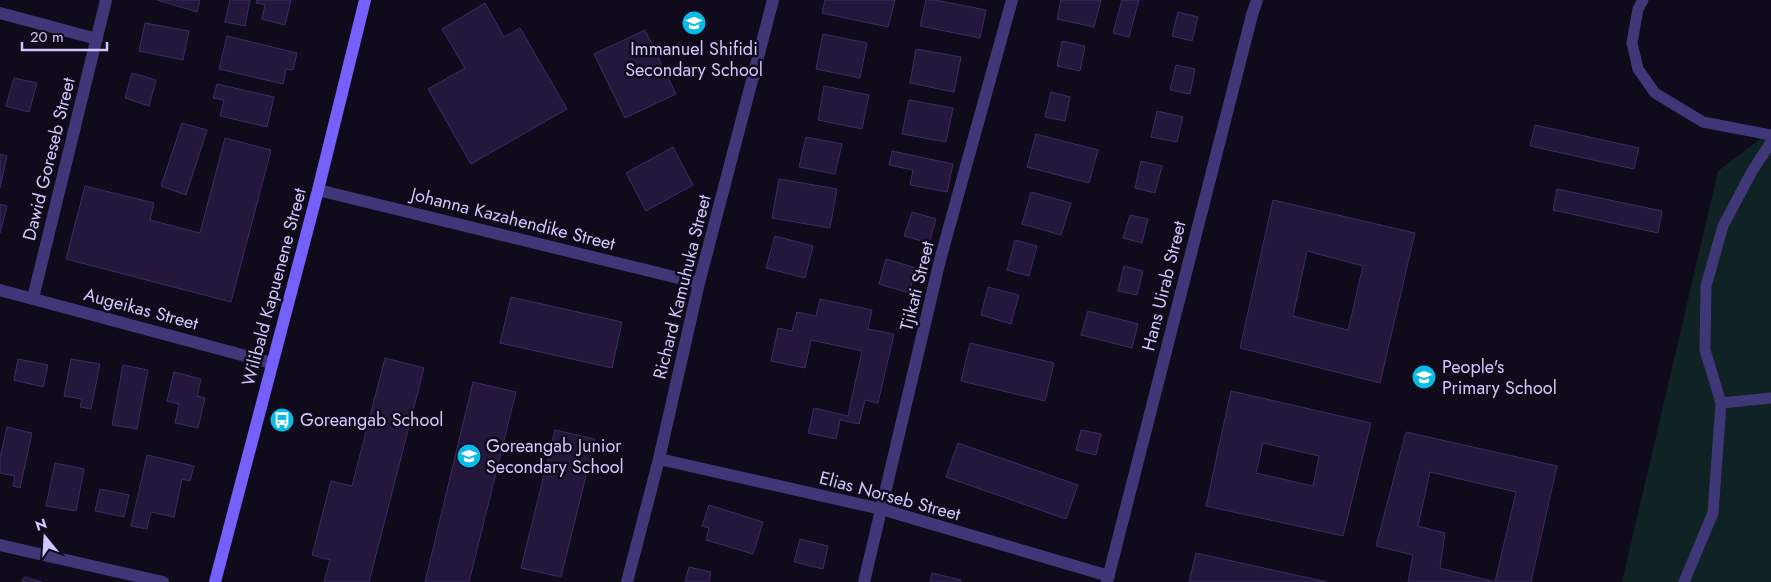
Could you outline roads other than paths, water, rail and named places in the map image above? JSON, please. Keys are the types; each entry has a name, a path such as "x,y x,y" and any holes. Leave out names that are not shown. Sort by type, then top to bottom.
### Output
{"street":[{"name":"Dawid Goreseb Street","path":"33,298 106,0"},
{"name":"Wilibald Kapuenene Street","path":"215,582 318,190 365,0"},
{"name":"Richard Kamuhuka Street","path":"628,582 660,459 699,282 773,0"},
{"name":"Tjikati Street","path":"864,582 940,260 1012,0"},
{"name":"Hans Uirab Street","path":"1108,579 1257,0"},
{"path":"0,13 97,39"},
{"name":"Johanna Kazahendike Street","path":"318,190 699,282"},
{"name":"Augeikas Street","path":"0,290 272,363"},
{"name":"Elias Norseb Street","path":"660,459 882,509 1108,579"},
{"path":"0,545 163,582"}],"lane":[{"path":"1643,0 1638,9 1632,43 1638,69 1655,93 1703,122 1771,135"},
{"path":"1684,582 1713,513 1721,403 1705,350 1706,286 1723,226 1750,173 1771,142"},
{"path":"1721,403 1771,398"}],"place":[{"name":"Immanuel Shifidi Secondary School","path":"694,23"},
{"name":"People's Primary School","path":"1424,377"},
{"name":"Goreangab School","path":"282,420"},
{"name":"Goreangab Junior Secondary School","path":"469,456"}]}
